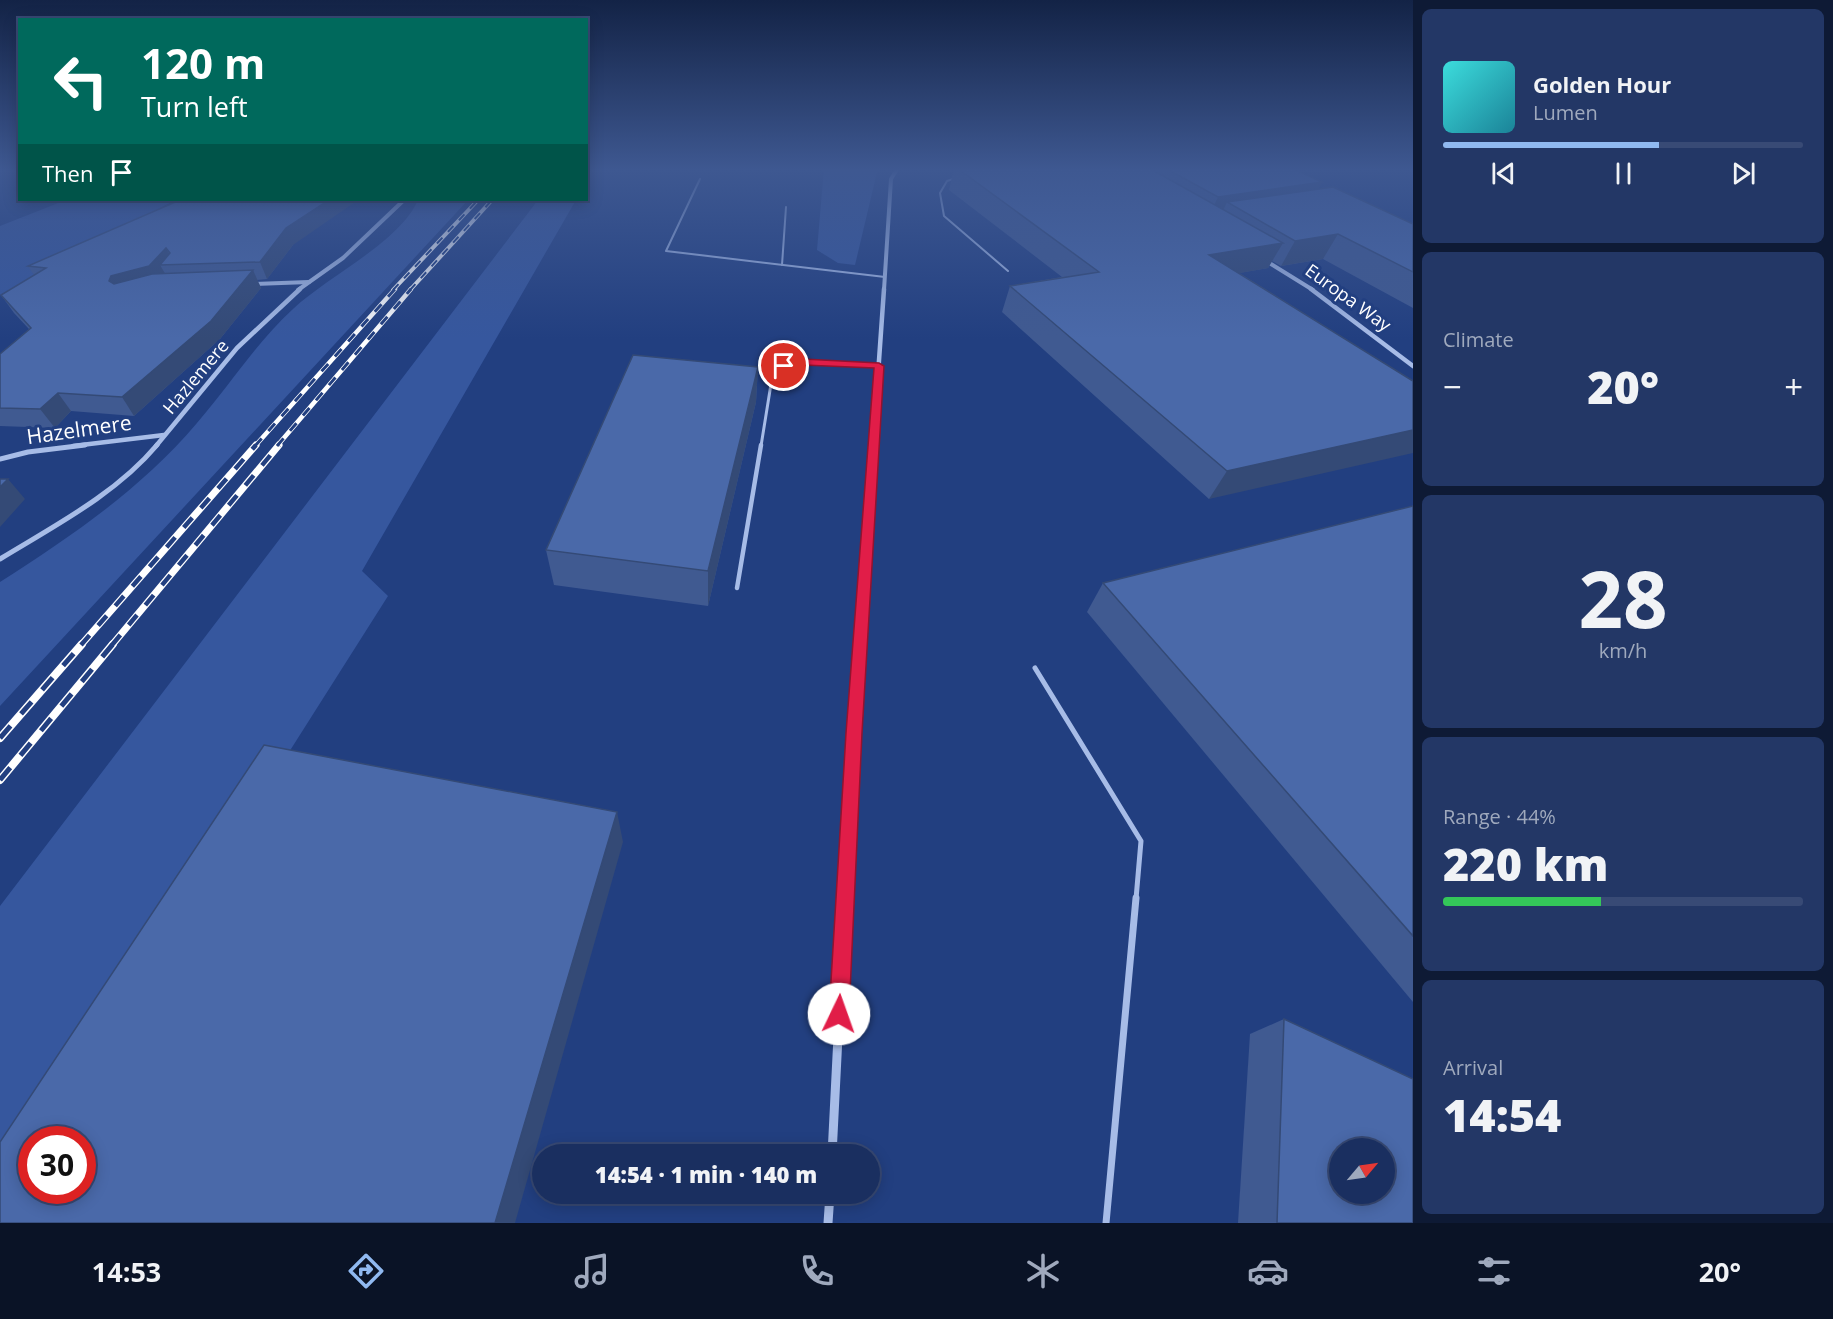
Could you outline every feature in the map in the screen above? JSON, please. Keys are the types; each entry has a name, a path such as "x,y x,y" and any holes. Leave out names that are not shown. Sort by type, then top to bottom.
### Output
{"street":[{"name":"Hazlemere","path":"0,559 75,513 141,464 237,348 289,297 343,258 378,225"},
{"path":"833,1144 854,733 888,225"},
{"name":"Europa Way","path":"1263,259 1310,288 1413,366"},
{"path":"241,284 310,282"},
{"name":"Hazelmere","path":"0,459 28,452 164,435"},
{"path":"828,1223 829,1204"}],"lane":[{"path":"678,225 666,251 885,277"},
{"path":"782,265 785,225"},
{"path":"954,225 1008,272"},
{"path":"737,588 771,384 784,366 803,362 879,366"},
{"path":"1035,668 1141,841 1106,1223"}],"shaded area":[{"path":"2,225 129,225 0,295 0,226"},
{"path":"400,225 445,225 0,706 0,582 79,529 153,469 197,423 255,350 293,309"},
{"path":"519,225 562,225 362,571 388,596 52,1126 18,1126 18,1170 0,1208 0,906"},
{"path":"819,225 864,225 855,265 838,263 817,250"}],"building":[{"path":"122,225 290,225 260,262 160,265 170,253 166,248 149,266 111,276 109,281 114,284 152,274 253,270 211,321 122,397 58,393 40,409 0,408 0,354 31,328 1,295 46,268 28,266"},
{"path":"1035,225 1251,225 1283,243 1209,255 1413,381 1413,430 1227,471 1010,286 1099,272"},
{"path":"1267,225 1413,225 1413,272 1338,234 1295,241"},
{"path":"633,355 758,367 708,571 546,550"},
{"path":"0,479 8,479 0,487"},
{"path":"1413,506 1413,936 1103,583"},
{"path":"264,745 617,812 495,1223 0,1223 0,1142"},
{"path":"1284,1019 1413,1079 1413,1223 1277,1223"}],"railway":[{"path":"393,290 454,225"},
{"path":"410,290 469,225"},
{"path":"255,446 395,289"},
{"path":"277,446 411,289"},
{"path":"81,645 256,445"},
{"path":"112,645 279,445"},
{"path":"0,738 82,644"},
{"path":"0,780 113,644"}],"route":[{"path":"784,366 803,362 879,366 854,733 839,1014"}]}
